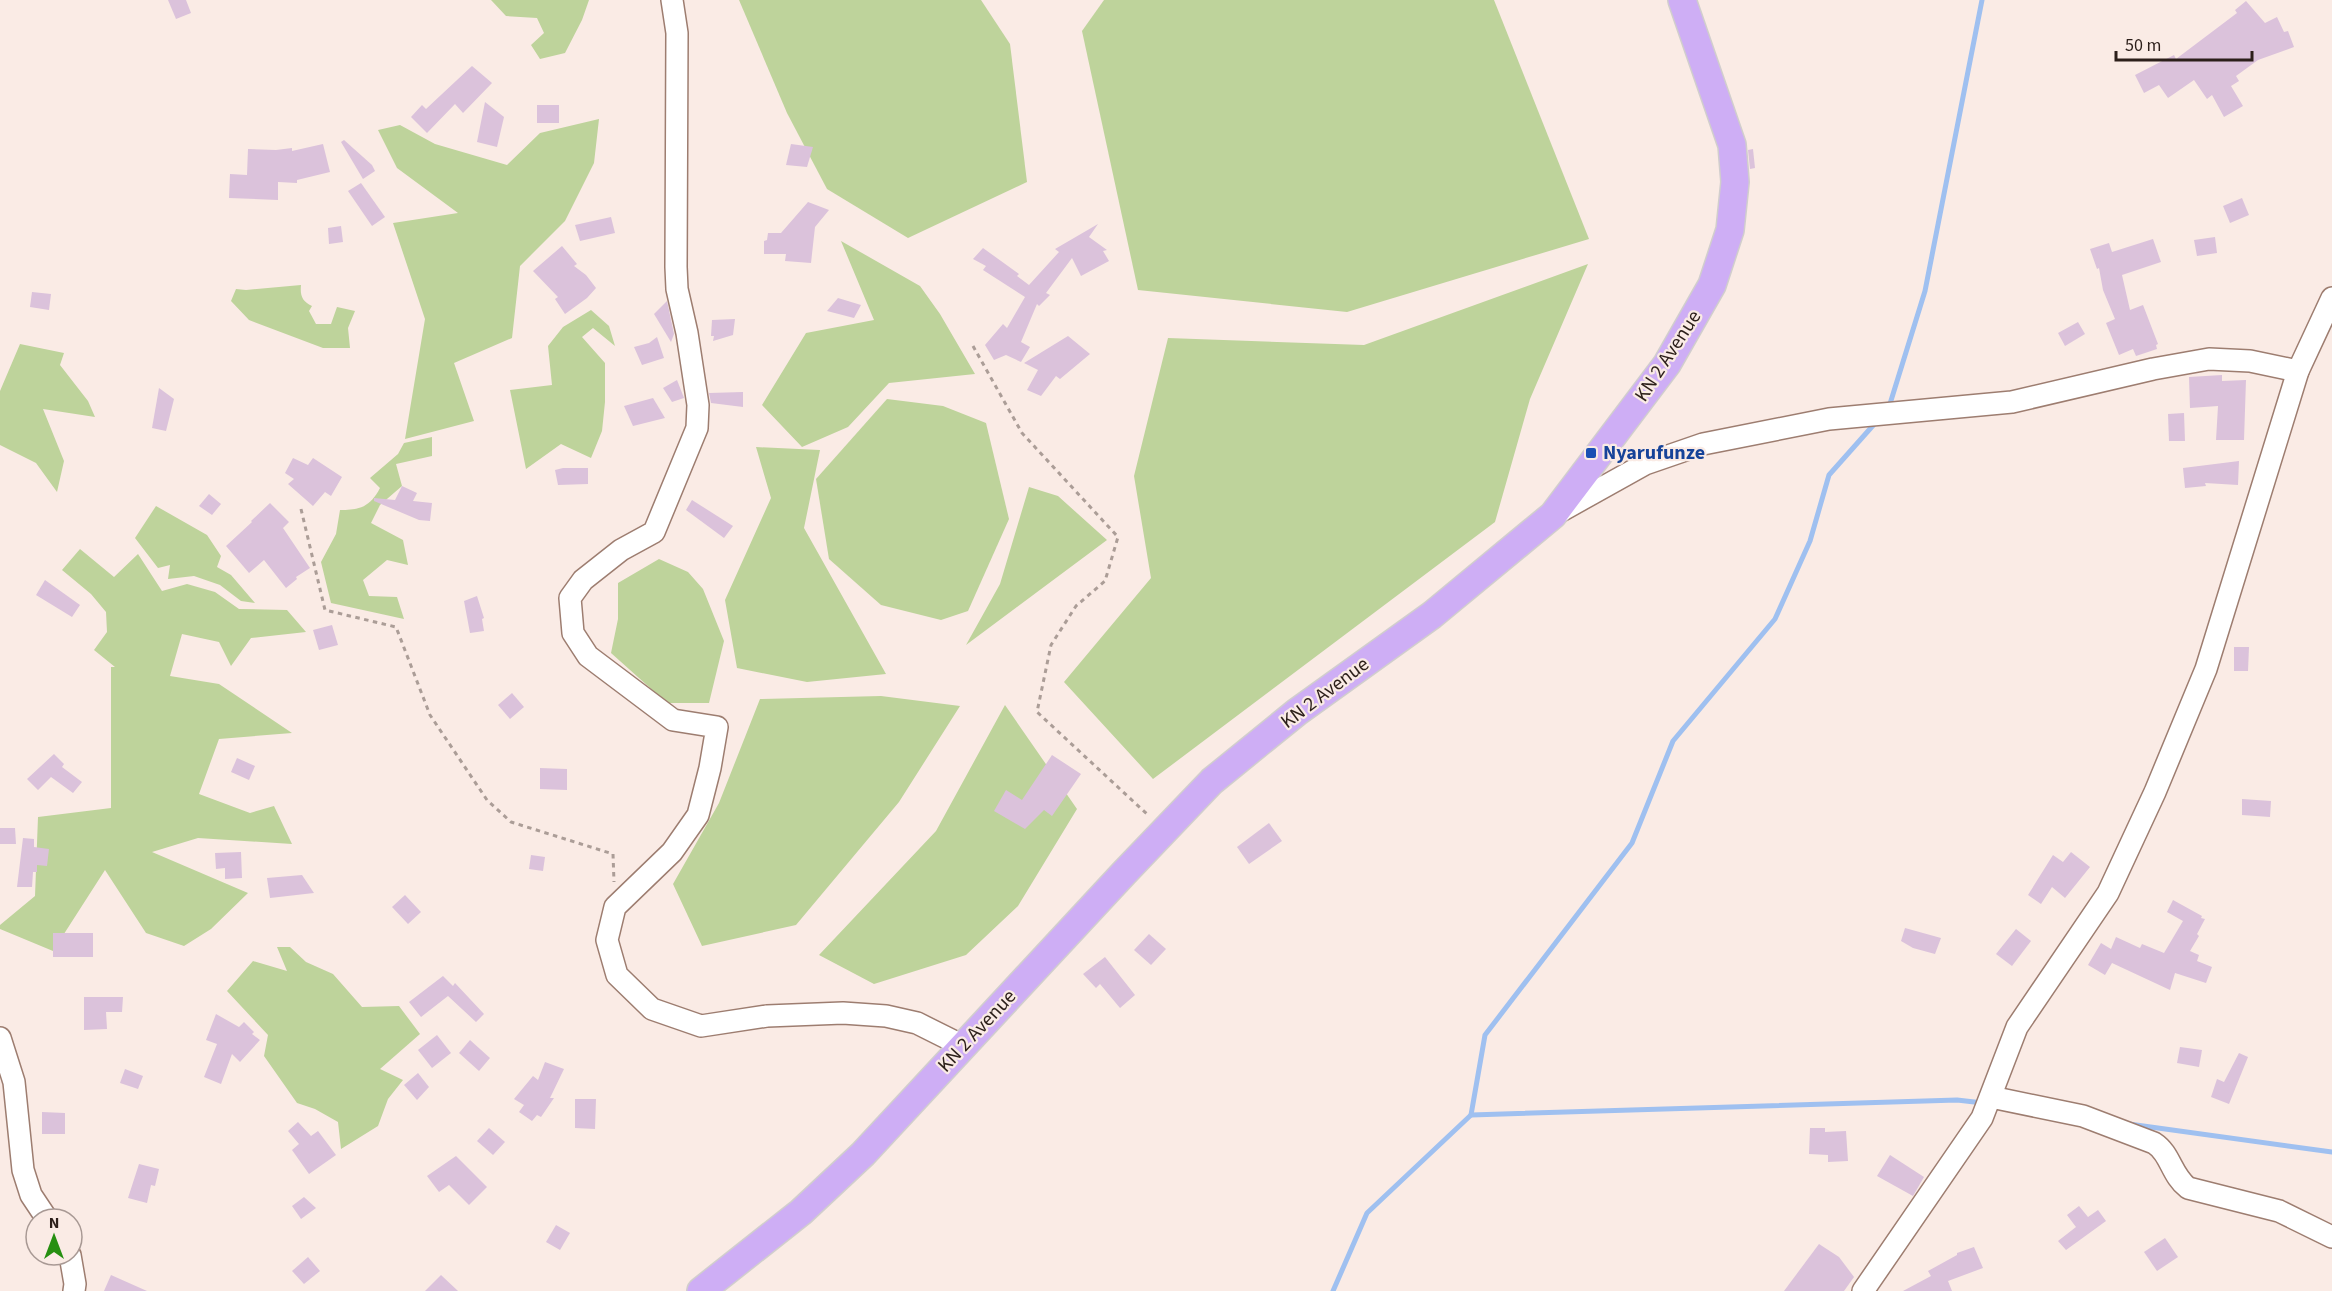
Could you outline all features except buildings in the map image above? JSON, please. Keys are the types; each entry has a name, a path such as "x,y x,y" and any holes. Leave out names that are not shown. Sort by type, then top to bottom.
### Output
{"main road":[{"name":"KN 2 Avenue","path":"701,1291 801,1212 863,1154 1212,781 1297,712 1432,615 1553,515 1667,364 1712,285 1730,230 1735,182 1732,145 1682,0"}],"street":[{"path":"672,0 677,33 677,289 687,333 698,405 697,428 654,532 621,550 583,580 570,598 573,633 588,657 673,720 717,728 698,815 672,852 615,907 607,940 617,975 652,1009 701,1026 767,1016 843,1013 886,1016 917,1023 963,1046"},
{"path":"1863,1291 1982,1118 2017,1027 2108,894 2155,792 2206,669 2298,371 2332,298"},
{"path":"1553,515 1645,464 1703,444 1818,422 2012,402 2153,369 2209,359 2250,361 2298,371"},
{"path":"0,1038 14,1082 23,1170 31,1196 39,1207"},
{"path":"1991,1097 2083,1116 2154,1143 2163,1148 2176,1178 2188,1188 2279,1211 2332,1237"},
{"path":"72,1267 74,1291"}],"path":[{"path":"973,346 1022,433 1118,537 1105,581 1076,606 1051,645 1037,711 1164,831"},
{"path":"301,509 325,610 396,627 430,716 487,800 511,822 613,854 615,907"}],"green space":[{"path":"491,0 589,0 582,20 565,53 540,59 531,45 544,33 537,18 506,16"},
{"path":"739,0 981,0 1010,44 1027,182 908,238 827,189 787,113"},
{"path":"1104,0 1494,0 1589,239 1347,312 1138,290 1082,31"},
{"path":"599,119 594,163 565,221 520,266 512,338 454,363 474,421 405,439 425,319 393,223 458,213 397,168 378,130 400,125 435,144 507,165 540,133"},
{"path":"841,241 920,286 940,314 975,374 889,383 848,427 802,447 762,405 806,333 874,320"},
{"path":"1588,264 1530,399 1495,522 1153,779 1064,682 1151,578 1134,476 1168,338 1364,345"},
{"path":"301,285 302,298 312,306 309,311 316,324 331,324 337,307 355,311 348,328 350,348 323,348 249,320 231,301 236,289"},
{"path":"591,310 609,326 615,346 593,328 582,337 605,363 602,431 591,458 561,444 526,469 510,390 552,385 548,346 563,327"},
{"path":"20,344 64,353 60,365 88,401 95,417 43,409 64,461 57,492 36,463 0,445 0,391"},
{"path":"887,399 943,406 986,423 1009,519 968,611 941,620 881,605 829,559 816,479"},
{"path":"432,437 432,456 396,464 402,486 380,505 371,523 403,540 408,565 387,560 363,580 369,596 397,597 404,619 331,603 321,562 336,534 340,510 359,508 372,499 380,488 370,478 398,454 404,443"},
{"path":"756,447 820,450 804,528 886,674 807,682 737,668 725,600 771,498"},
{"path":"1029,487 1058,496 1107,540 966,645 1000,584"},
{"path":"156,506 207,535 221,556 217,567 231,575 255,603 241,601 220,585 194,576 168,579 170,565 158,568 135,538"},
{"path":"80,549 114,577 138,554 162,591 187,584 215,592 239,609 287,610 306,632 251,638 231,666 219,642 182,634 170,676 219,684 292,733 219,739 199,794 250,813 274,806 292,844 198,838 152,852 248,893 211,929 184,946 146,933 105,870 53,951 0,929 0,925 35,896 38,817 111,808 111,667 115,667 94,650 107,632 106,612 91,594 62,570"},
{"path":"659,559 688,572 703,589 724,641 709,703 667,703 611,653 618,619 618,583"},
{"path":"881,696 960,706 899,802 796,925 702,946 673,884 719,803 760,699"},
{"path":"1005,705 1077,809 1018,906 966,955 874,984 819,955 936,831"},
{"path":"277,947 290,947 306,962 333,974 362,1007 399,1006 420,1034 380,1069 403,1080 388,1099 378,1126 341,1149 338,1122 315,1109 297,1103 264,1056 268,1035 227,991 253,961 287,971"}],"waterway":[{"path":"1889,407 1925,291 1982,0"},
{"path":"1471,1115 1485,1035 1632,843 1673,741 1775,619 1810,541 1829,475 1877,421"},
{"path":"1333,1291 1367,1213 1471,1115 1957,1100 1983,1103"},
{"path":"2129,1124 2332,1152"}],"place":[{"name":"Nyarufunze","path":"1591,453"}]}
